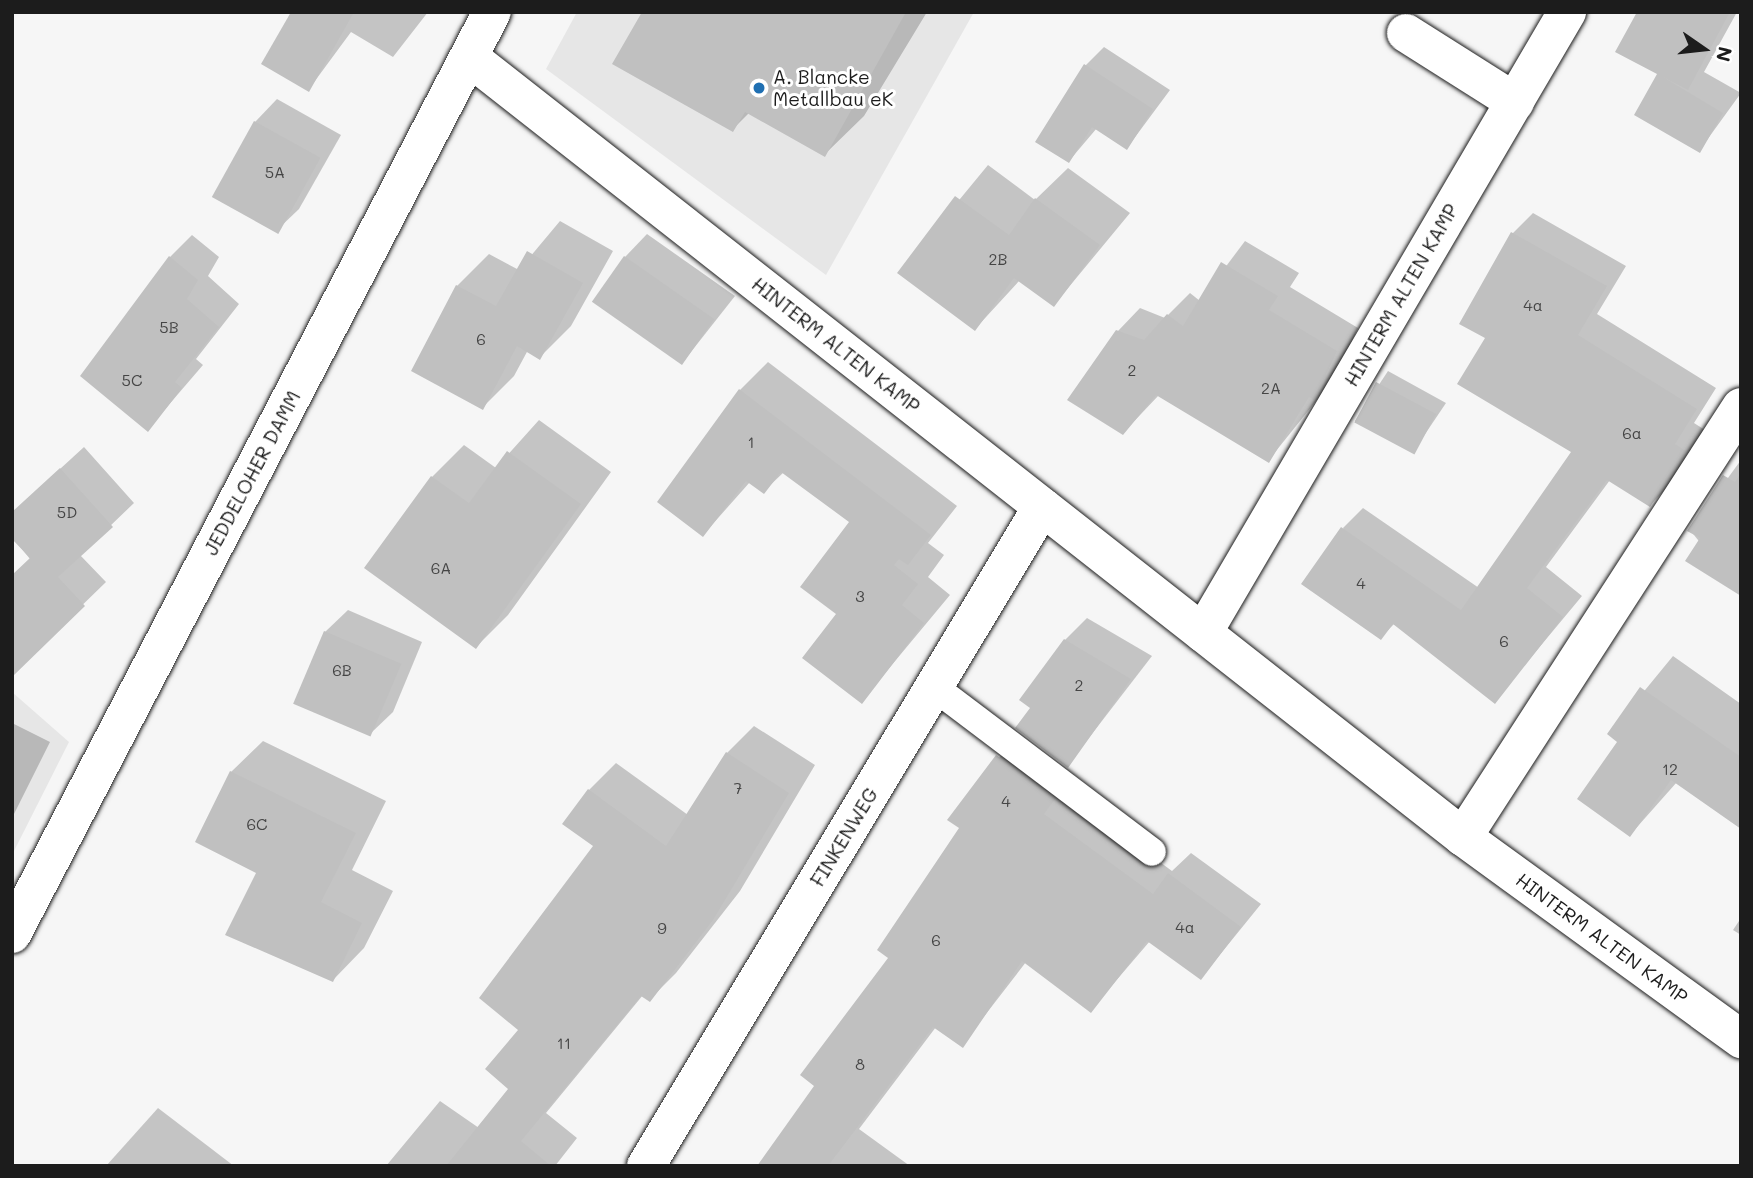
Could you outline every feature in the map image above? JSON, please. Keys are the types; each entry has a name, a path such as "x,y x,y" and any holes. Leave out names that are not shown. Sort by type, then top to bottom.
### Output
{"street":[{"name":"JEDDELOHER DAMM","path":"12,934 492,12"},
{"name":"HINTERM ALTEN KAMP","path":"1203,633 1567,12"},
{"path":"1406,33 1515,102"},
{"name":"HINTERM ALTEN KAMP","path":"469,57 1463,837 1741,1039"},
{"path":"1463,837 1741,407"},
{"name":"FINKENWEG","path":"646,1166 1042,507"}],"lane":[{"path":"934,687 1152,852"}],"shaded area":[{"path":"577,12 974,12 826,275 546,69"},
{"path":"12,692 69,742 12,855"}],"building":[{"path":"291,12 354,12 309,92 261,64"},
{"name":"A. Blancke Metallbau eK","path":"642,12 906,12 825,157 745,112 733,132 612,64"},
{"path":"1637,12 1730,12 1688,90 1663,77 1723,113 1700,153 1634,115 1657,74 1615,52"},
{"path":"1084,64 1153,109 1127,150 1092,127 1069,163 1035,142"},
{"path":"254,121 320,158 278,234 212,197"},
{"path":"955,196 1009,235 1035,198 1100,245 1054,307 1014,278 975,331 897,273"},
{"path":"1511,232 1607,286 1578,335 1697,409 1675,444 1686,451 1650,507 1607,480 1527,588 1563,617 1495,704 1393,624 1381,640 1301,584 1341,527 1461,610 1571,452 1457,384 1485,338 1459,324"},
{"path":"527,251 583,283 540,360 517,346 483,410 411,371 456,285 496,306"},
{"path":"169,256 198,280 187,299 219,327 175,382 182,388 148,432 80,376"},
{"path":"624,256 714,319 682,365 592,302"},
{"path":"1221,262 1278,296 1269,310 1337,351 1314,400 1309,397 1269,463 1156,395 1123,435 1067,400 1116,330 1144,340 1167,314 1183,326"},
{"path":"1376,382 1436,414 1414,455 1354,423"},
{"path":"739,389 931,535 908,565 899,559 894,565 918,584 902,605 924,623 862,704 802,658 836,614 800,587 849,522 781,472 764,494 746,481 703,537 657,502"},
{"path":"507,451 581,504 476,649 364,568 431,476 469,503"},
{"path":"60,468 113,527 58,577 85,606 12,677 12,575 30,558 12,539 12,512"},
{"path":"1741,473 1741,596 1685,561 1700,538 1687,531 1723,475 1735,482"},
{"path":"324,631 401,664 370,737 293,704"},
{"path":"1064,639 1131,679 1068,768 1015,728 1030,708 1019,700"},
{"path":"1640,687 1741,757 1741,829 1671,780 1630,837 1577,799 1617,742 1607,734"},
{"path":"726,752 789,793 713,920 650,1002 641,996 521,1141 551,1166 446,1166 508,1089 485,1069 518,1030 479,998 593,846 562,824 588,789 666,846"},
{"path":"996,755 1055,799 1044,814 1153,894 1168,873 1241,927 1201,980 1147,941 1091,1013 1022,961 963,1048 933,1027 828,1166 757,1166 814,1086 800,1075 888,958 877,950 959,828 947,820"},
{"path":"230,771 356,833 321,902 362,923 333,982 225,935 256,873 195,842"}],"place":[{"name":"A. Blancke Metallbau eK","path":"759,88"}]}
